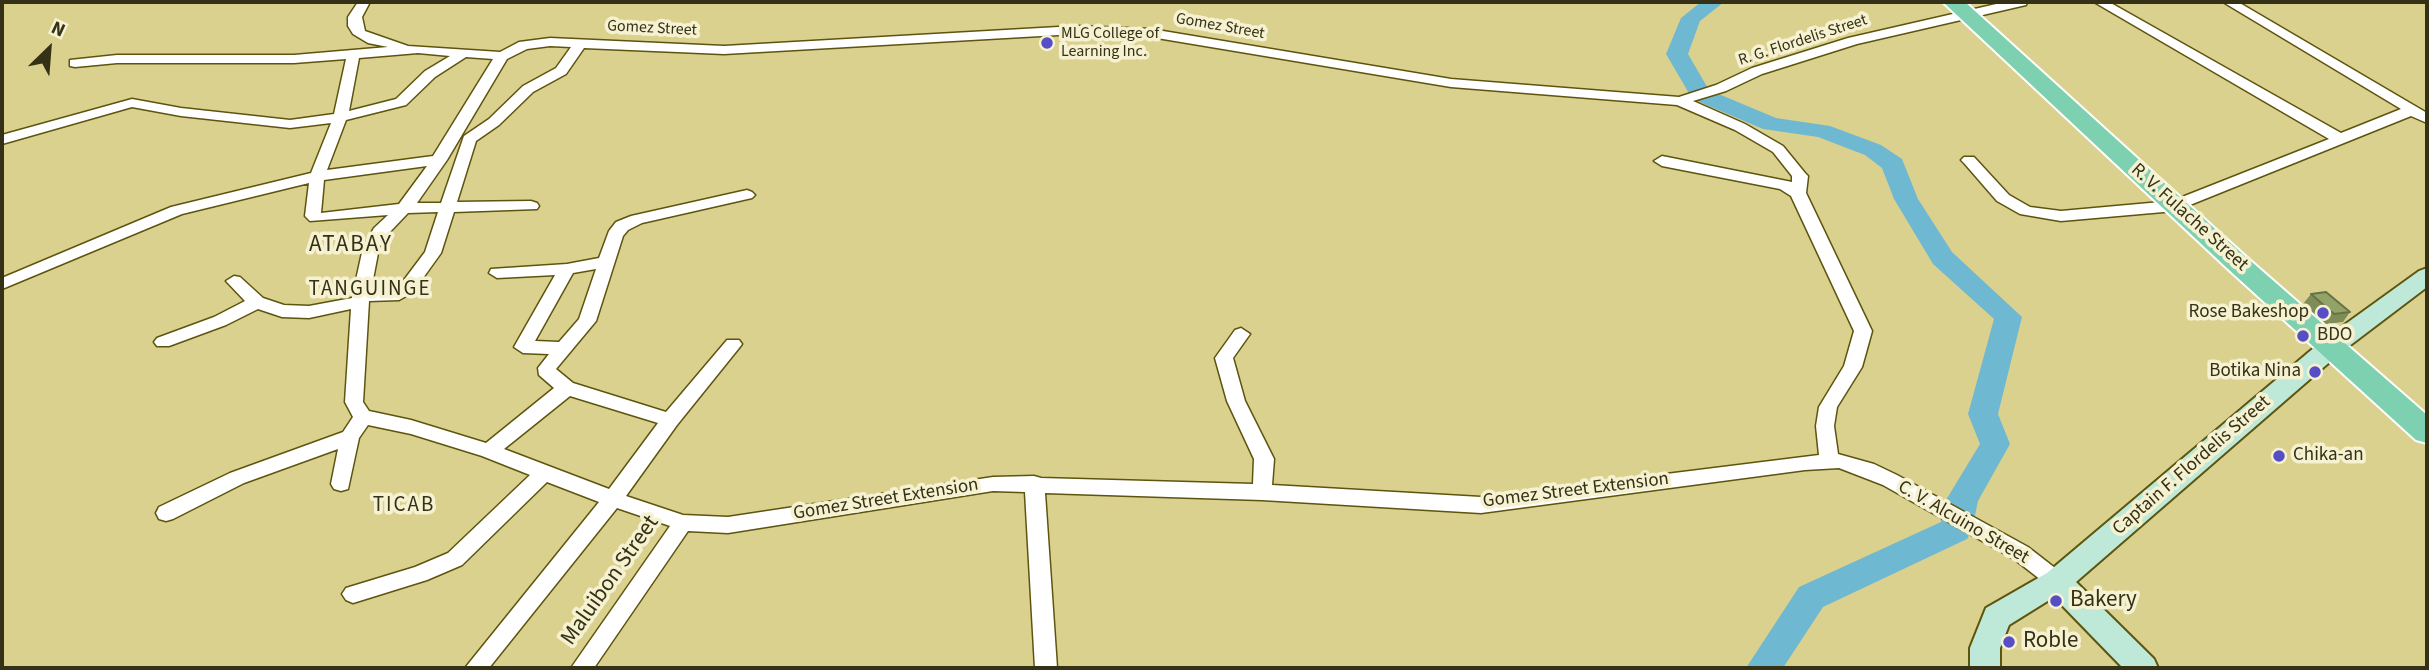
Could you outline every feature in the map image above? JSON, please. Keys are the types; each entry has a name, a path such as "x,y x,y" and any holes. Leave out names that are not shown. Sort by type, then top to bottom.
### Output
{"main road":[{"name":"R. V. Fulache Street","path":"1960,8 2427,432"}],"street":[{"path":"341,484 350,437 363,416 354,402 361,299 371,248 380,232 414,197 502,56 418,49 373,40 360,34 355,26 355,17 364,2"},
{"name":"R. G. Flordelis Street","path":"1681,101 1721,88 1757,71 1960,8 2021,2"},
{"path":"2100,2 2340,139"},
{"path":"2229,2 2427,119"},
{"name":"Gomez Street","path":"502,56 524,45 550,41 724,50 1076,30 1151,33 1451,83 1681,101"},
{"path":"234,281 257,302 282,311 309,312 361,299 399,294 407,288 433,253 469,139 494,122 528,89 562,71 581,43"},
{"path":"75,63 117,59 294,59 418,49"},
{"path":"2,140 132,103 181,112 290,124 340,117 401,102 430,74 462,54"},
{"path":"352,56 340,117 317,176 313,216 316,218 446,206 531,206"},
{"path":"1681,101 1740,127 1777,149 1800,176 1798,193 1863,331 1853,367 1828,407 1825,426 1829,461"},
{"path":"1969,160 2003,198 2026,211 2061,216 2175,206 2412,110"},
{"path":"2,284 177,210 317,176 439,160"},
{"path":"1662,161 1785,185 1798,193"},
{"path":"670,420 567,387 548,374 547,368 587,321 618,230 627,223 747,195"},
{"path":"497,272 567,269 606,262"},
{"path":"563,348 523,347 567,269"},
{"name":"Captain F. Flordelis Street","path":"1984,668 1985,648 1997,617 2057,581 2331,347 2427,275"},
{"path":"163,341 220,321 257,302"},
{"path":"1241,334 1224,358 1236,401 1264,459 1262,492"},
{"path":"476,668 613,499 670,420 733,344"},
{"path":"489,451 567,387"},
{"name":"Gomez Street Extension","path":"363,416 411,427 489,451 683,523 728,524 993,484 1034,483 1262,492 1481,505 1829,461"},
{"path":"166,513 237,478 350,437"},
{"name":"C. V. Alcuino Street","path":"1829,461 1867,469 2021,553 2057,581 2143,668"},
{"path":"353,594 421,575 455,559 545,471"},
{"path":"1034,483 1046,668"},
{"name":"Maluibon Street","path":"582,668 683,523"}],"building":[{"path":"2326,292 2350,312 2334,314 2311,294"}],"waterway":[{"path":"1698,90 1677,54 1691,18 1714,2"},
{"path":"1705,96 1771,124 1822,131 1873,150 1893,164 1906,199 1942,258 2008,317 1983,414 1995,444 1962,500 1956,530 1811,597 1764,668"}],"place":[{"name":"MLG College of Learning Inc.","path":"1047,43"},
{"name":"Rose Bakeshop","path":"2323,313"},
{"name":"BDO","path":"2303,336"},
{"name":"Botika Nina","path":"2315,372"},
{"name":"Chika-an","path":"2279,456"},
{"name":"Bakery","path":"2056,601"},
{"name":"Roble","path":"2009,642"}],"district":[{"name":"ATABAY","path":"351,246"},
{"name":"TANGUINGE","path":"370,290"},
{"name":"TICAB","path":"404,506"}]}
